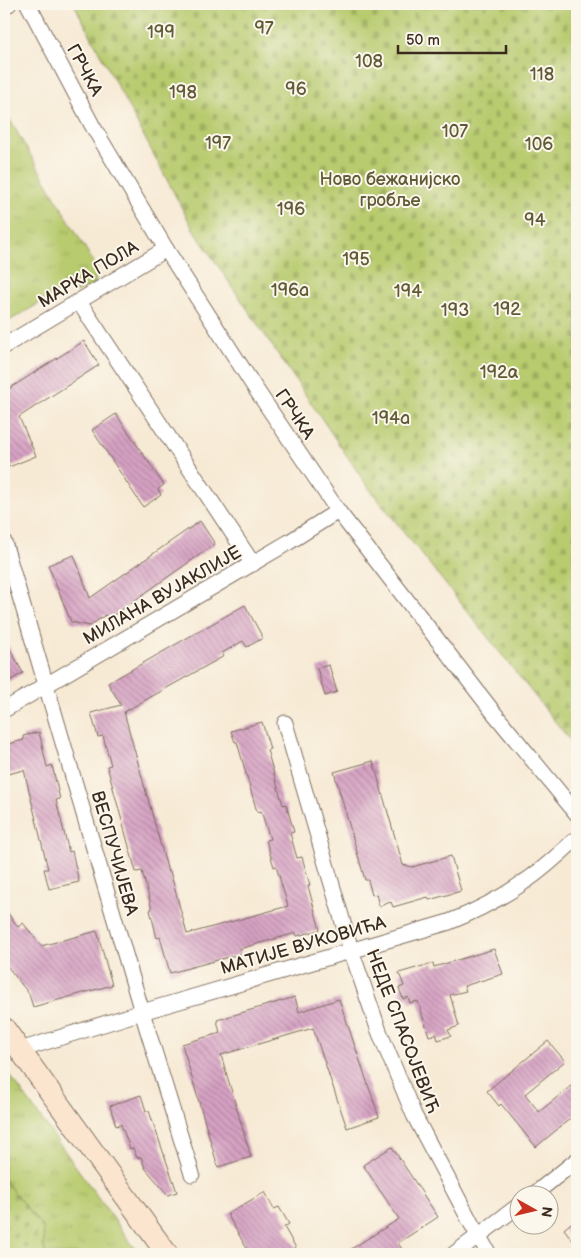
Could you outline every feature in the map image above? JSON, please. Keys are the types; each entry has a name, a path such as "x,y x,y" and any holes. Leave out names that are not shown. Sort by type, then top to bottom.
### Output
{"main road":[{"path":"4,1028 167,1254"}],"street":[{"path":"4,6 9,4"},
{"name":"ГРЧКА","path":"28,4 92,125 166,249 255,388 338,511 494,712 577,814"},
{"name":"МАРКА ПОЛА","path":"4,346 166,249"},
{"path":"80,302 253,564"},
{"name":"МИЛАНА ВУЈАКЛИЈЕ","path":"4,710 253,564 338,511"},
{"name":"ВЕСПУЧИЈЕВА","path":"4,542 142,1012 192,1174"},
{"name":"НЕДЕ СПАСОЈЕВИЋ","path":"285,723 351,950 379,1031 414,1115 489,1254"},
{"name":"МАТИЈЕ ВУКОВИЋА","path":"20,1050 142,1012 449,922 524,882 545,867 577,838"},
{"path":"544,1186 577,1160"},
{"path":"454,1254 508,1214"}],"green space":[{"name":"Ново бежанијско гробље","path":"74,4 577,4 577,749 368,487 193,229"},
{"path":"4,110 97,268 95,284 75,293 69,286 4,324"},
{"path":"4,1067 139,1254 45,1254 43,1228 4,1180"},
{"path":"4,1180 43,1228 45,1254 4,1254"}],"building":[{"path":"84,341 99,365 19,417 36,456 9,467 4,454 4,392"},
{"path":"116,414 164,485 158,489 161,495 143,507 92,430"},
{"path":"200,521 215,544 108,619 105,615 90,626 71,622 48,565 74,555 90,598"},
{"path":"245,605 263,638 247,647 243,641 222,653 224,656 124,712 187,934 288,906 266,840 270,839 261,811 257,812 237,742 235,742 231,731 262,722 270,749 267,750 283,805 286,804 294,832 290,833 297,858 302,857 320,930 297,936 296,933 239,949 240,954 170,973 160,937 157,938 142,871 136,872 107,766 111,765 103,736 98,737 91,713 121,705 108,683"},
{"path":"4,638 23,673 4,684"},
{"path":"329,665 337,692 325,696 317,668"},
{"path":"39,732 47,767 52,765 60,799 56,800 69,852 72,851 79,882 49,889 44,869 48,869 24,770 4,775 4,745 24,740 23,736"},
{"path":"373,761 403,865 412,867 451,856 461,891 429,900 428,897 393,907 391,902 379,906 376,894 372,895 368,880 365,880 334,772"},
{"path":"4,908 18,927 23,923 41,946 97,931 112,985 33,1007 29,994 4,962"},
{"path":"494,949 503,974 464,986 466,991 450,995 459,1026 448,1030 451,1036 438,1040 436,1034 429,1036 418,1001 410,1003 408,997 403,999 399,988 404,986 399,973 433,963 434,967"},
{"path":"295,997 299,1012 339,999 379,1117 347,1128 313,1028 221,1055 251,1157 218,1167 182,1044 220,1033 217,1020"},
{"path":"548,1041 565,1061 525,1094 539,1112 577,1081 577,1113 536,1147 501,1104 499,1106 487,1091"},
{"path":"141,1095 146,1111 149,1111 177,1192 168,1195 145,1168 141,1157 137,1158 133,1148 130,1149 121,1124 116,1126 110,1106"},
{"path":"392,1147 438,1217 398,1243 405,1254 343,1254 399,1219 363,1165"},
{"path":"265,1192 274,1209 279,1207 289,1224 284,1227 296,1248 285,1254 250,1254 227,1214"},
{"path":"577,1218 577,1246 564,1229"}],"park label":[{"name":"97","path":"264,28"},
{"name":"199","path":"161,32"},
{"name":"108","path":"369,61"},
{"name":"118","path":"542,74"},
{"name":"96","path":"296,89"},
{"name":"198","path":"183,92"},
{"name":"107","path":"455,131"},
{"name":"197","path":"218,143"},
{"name":"106","path":"539,144"},
{"name":"196","path":"291,209"},
{"name":"94","path":"535,220"},
{"name":"195","path":"356,259"},
{"name":"196a","path":"290,290"},
{"name":"194","path":"408,291"},
{"name":"192","path":"507,309"},
{"name":"193","path":"455,310"},
{"name":"192а","path":"499,372"},
{"name":"194a","path":"391,418"}]}
